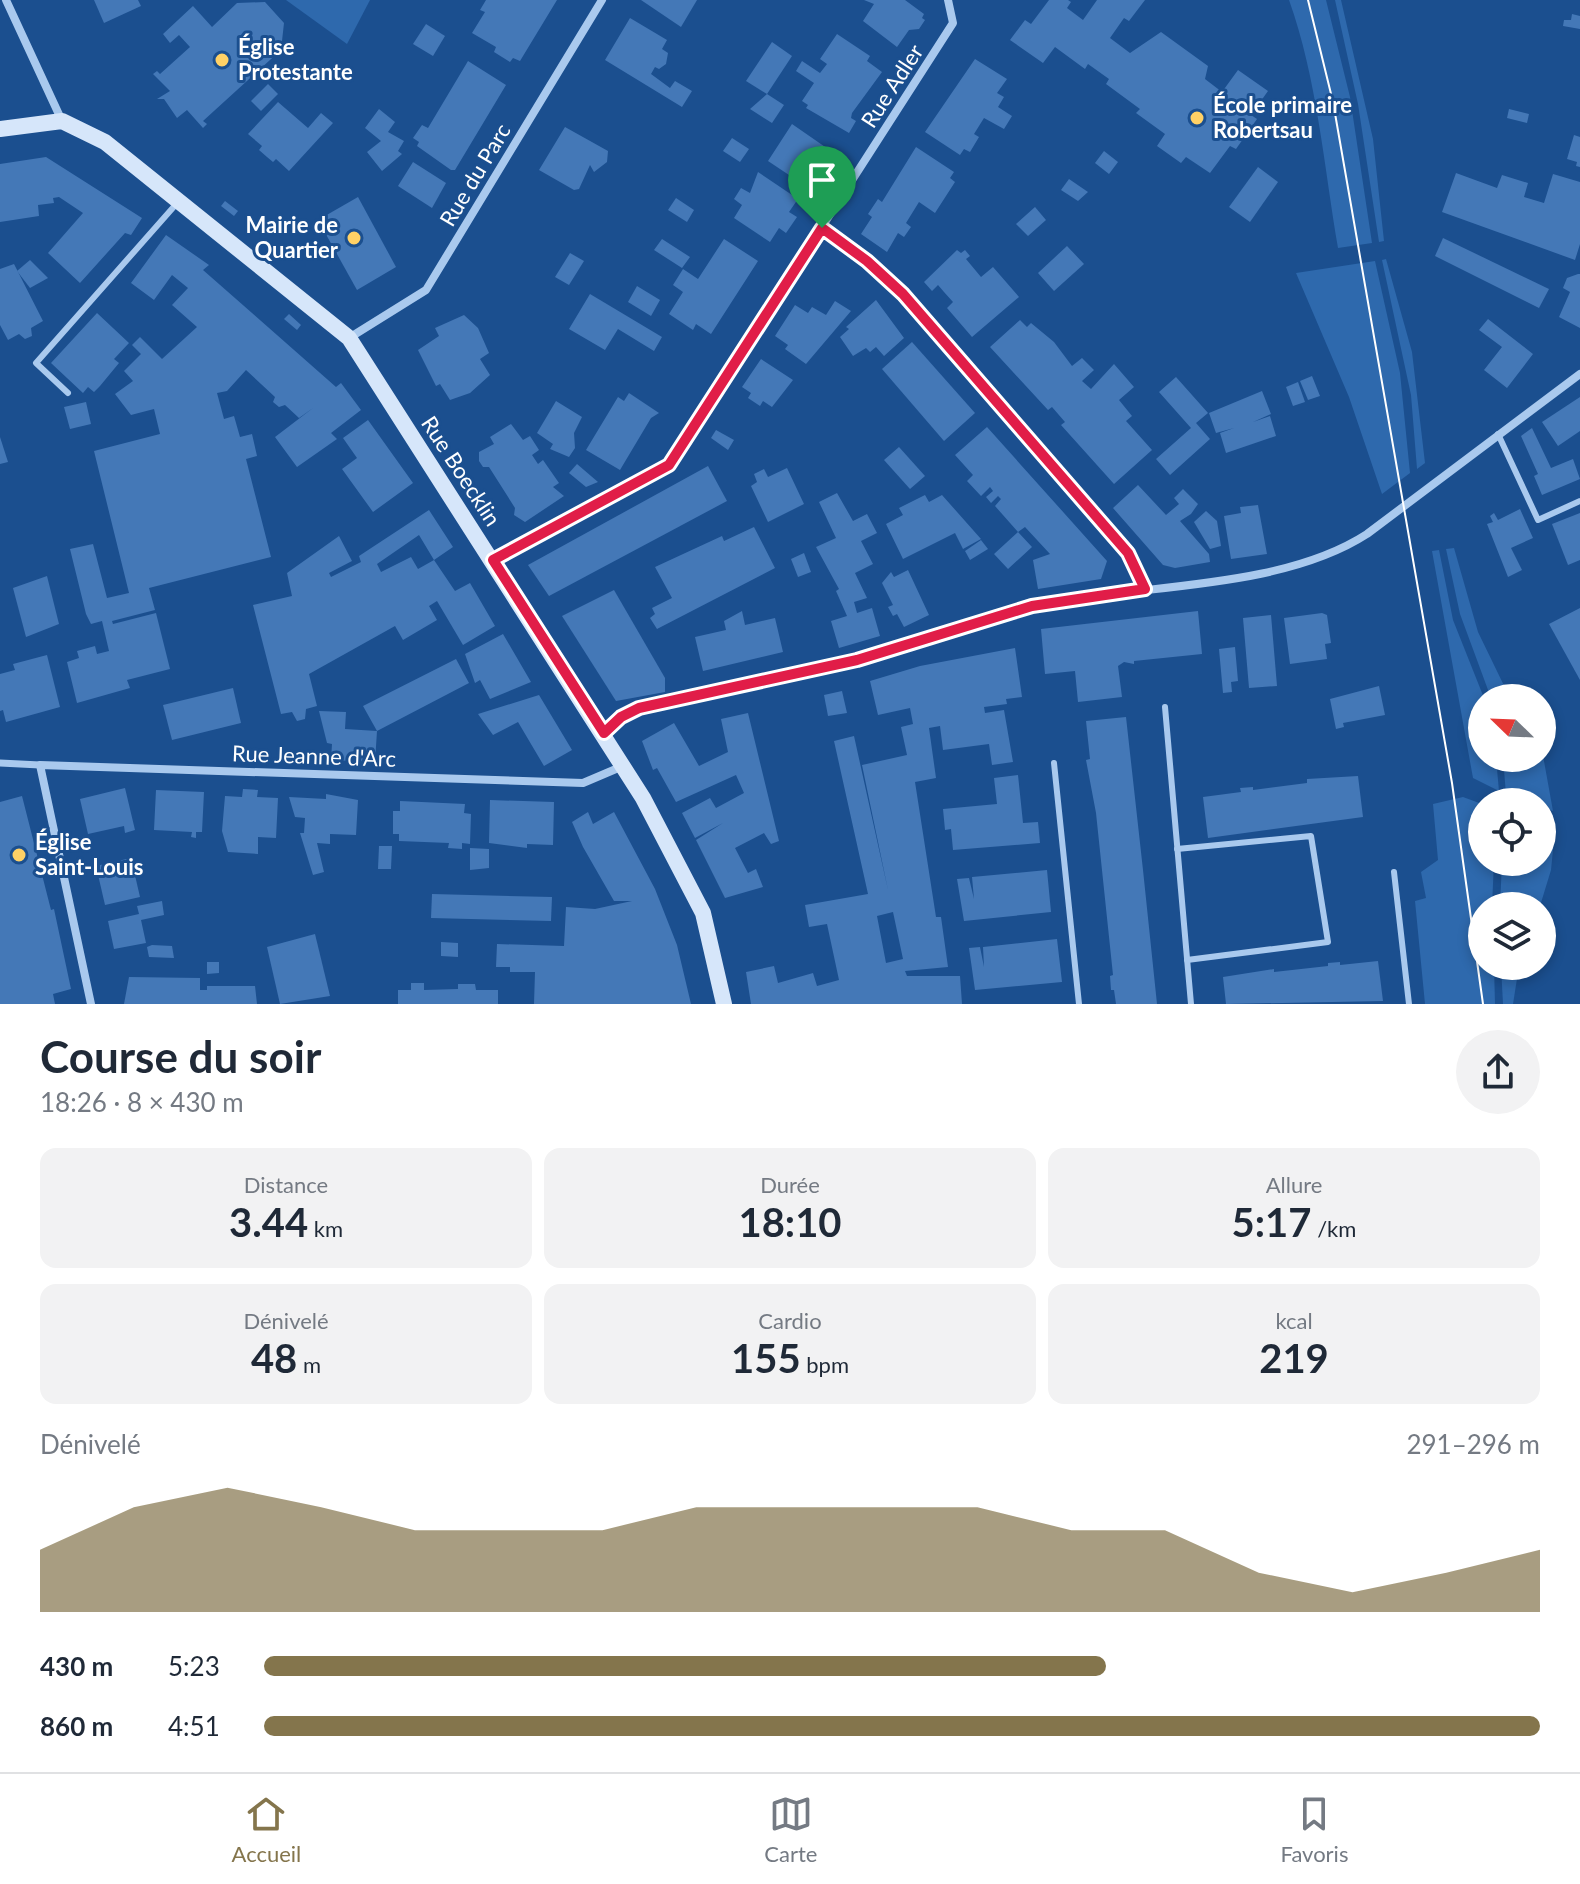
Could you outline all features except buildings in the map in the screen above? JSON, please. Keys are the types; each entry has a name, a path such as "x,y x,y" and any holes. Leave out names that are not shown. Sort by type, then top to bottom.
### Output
{"main road":[{"path":"0,129 62,121"},
{"name":"Rue Boecklin","path":"62,121 105,142 349,338 624,766 703,913 724,1004"}],"street":[{"path":"6,0 62,121"},
{"name":"Rue du Parc","path":"349,338 426,290 602,0"},
{"name":"Rue Adler","path":"493,560 669,465 953,23 948,0"},
{"path":"822,228 867,261 903,294 1128,553 1145,589"},
{"path":"604,733 621,717 639,708 857,660 1032,606 1258,573 1340,552 1580,374"},
{"name":"Rue Jeanne d'Arc","path":"0,763 583,783 624,766"},
{"path":"40,765 91,1004"}],"lane":[{"path":"68,393 36,363 180,200"},
{"path":"1498,434 1538,520 1580,501"},
{"path":"1165,707 1191,1004"},
{"path":"1054,763 1079,1004"},
{"path":"1177,849 1311,836 1328,942 1187,960"},
{"path":"1394,872 1409,1004"}],"shaded area":[{"path":"286,0 370,0 347,44"},
{"path":"1289,0 1326,0 1350,97 1372,243 1338,248 1313,91"},
{"path":"1335,0 1341,0 1373,139 1384,241 1379,242 1358,104"},
{"path":"1386,259 1412,352 1425,463 1417,469 1411,395 1382,260"},
{"path":"1375,261 1400,373 1410,473 1382,494 1349,397 1296,273"},
{"path":"1454,548 1478,632 1503,684 1486,684 1460,614 1446,549"},
{"path":"1439,550 1453,620 1478,684 1468,684 1468,750 1432,551"},
{"path":"1472,772 1497,772 1499,788 1493,788 1473,778"},
{"path":"1504,772 1546,772 1549,788 1506,788"},
{"path":"1463,797 1468,799 1468,876 1493,876 1493,892 1468,892 1468,980 1494,980 1495,1004 1425,1004 1415,901 1426,898 1421,872 1438,860 1433,804"},
{"path":"1501,876 1549,876 1544,892 1501,892"},
{"path":"1502,980 1517,980 1513,1004 1503,1004"}],"tram line":[{"path":"1308,0 1333,102 1452,783 1483,1004"}],"place":[{"name":"Église Protestante","path":"222,60"},
{"name":"École primaire Robertsau","path":"1197,118"},
{"name":"Mairie de Quartier","path":"354,238"},
{"name":"Église Saint-Louis","path":"19,855"}],"route":[{"path":"822,228 867,261 903,294 1128,553 1145,589 1014,610 857,660 639,708 621,717 604,733 493,560 669,465 822,228"}]}
